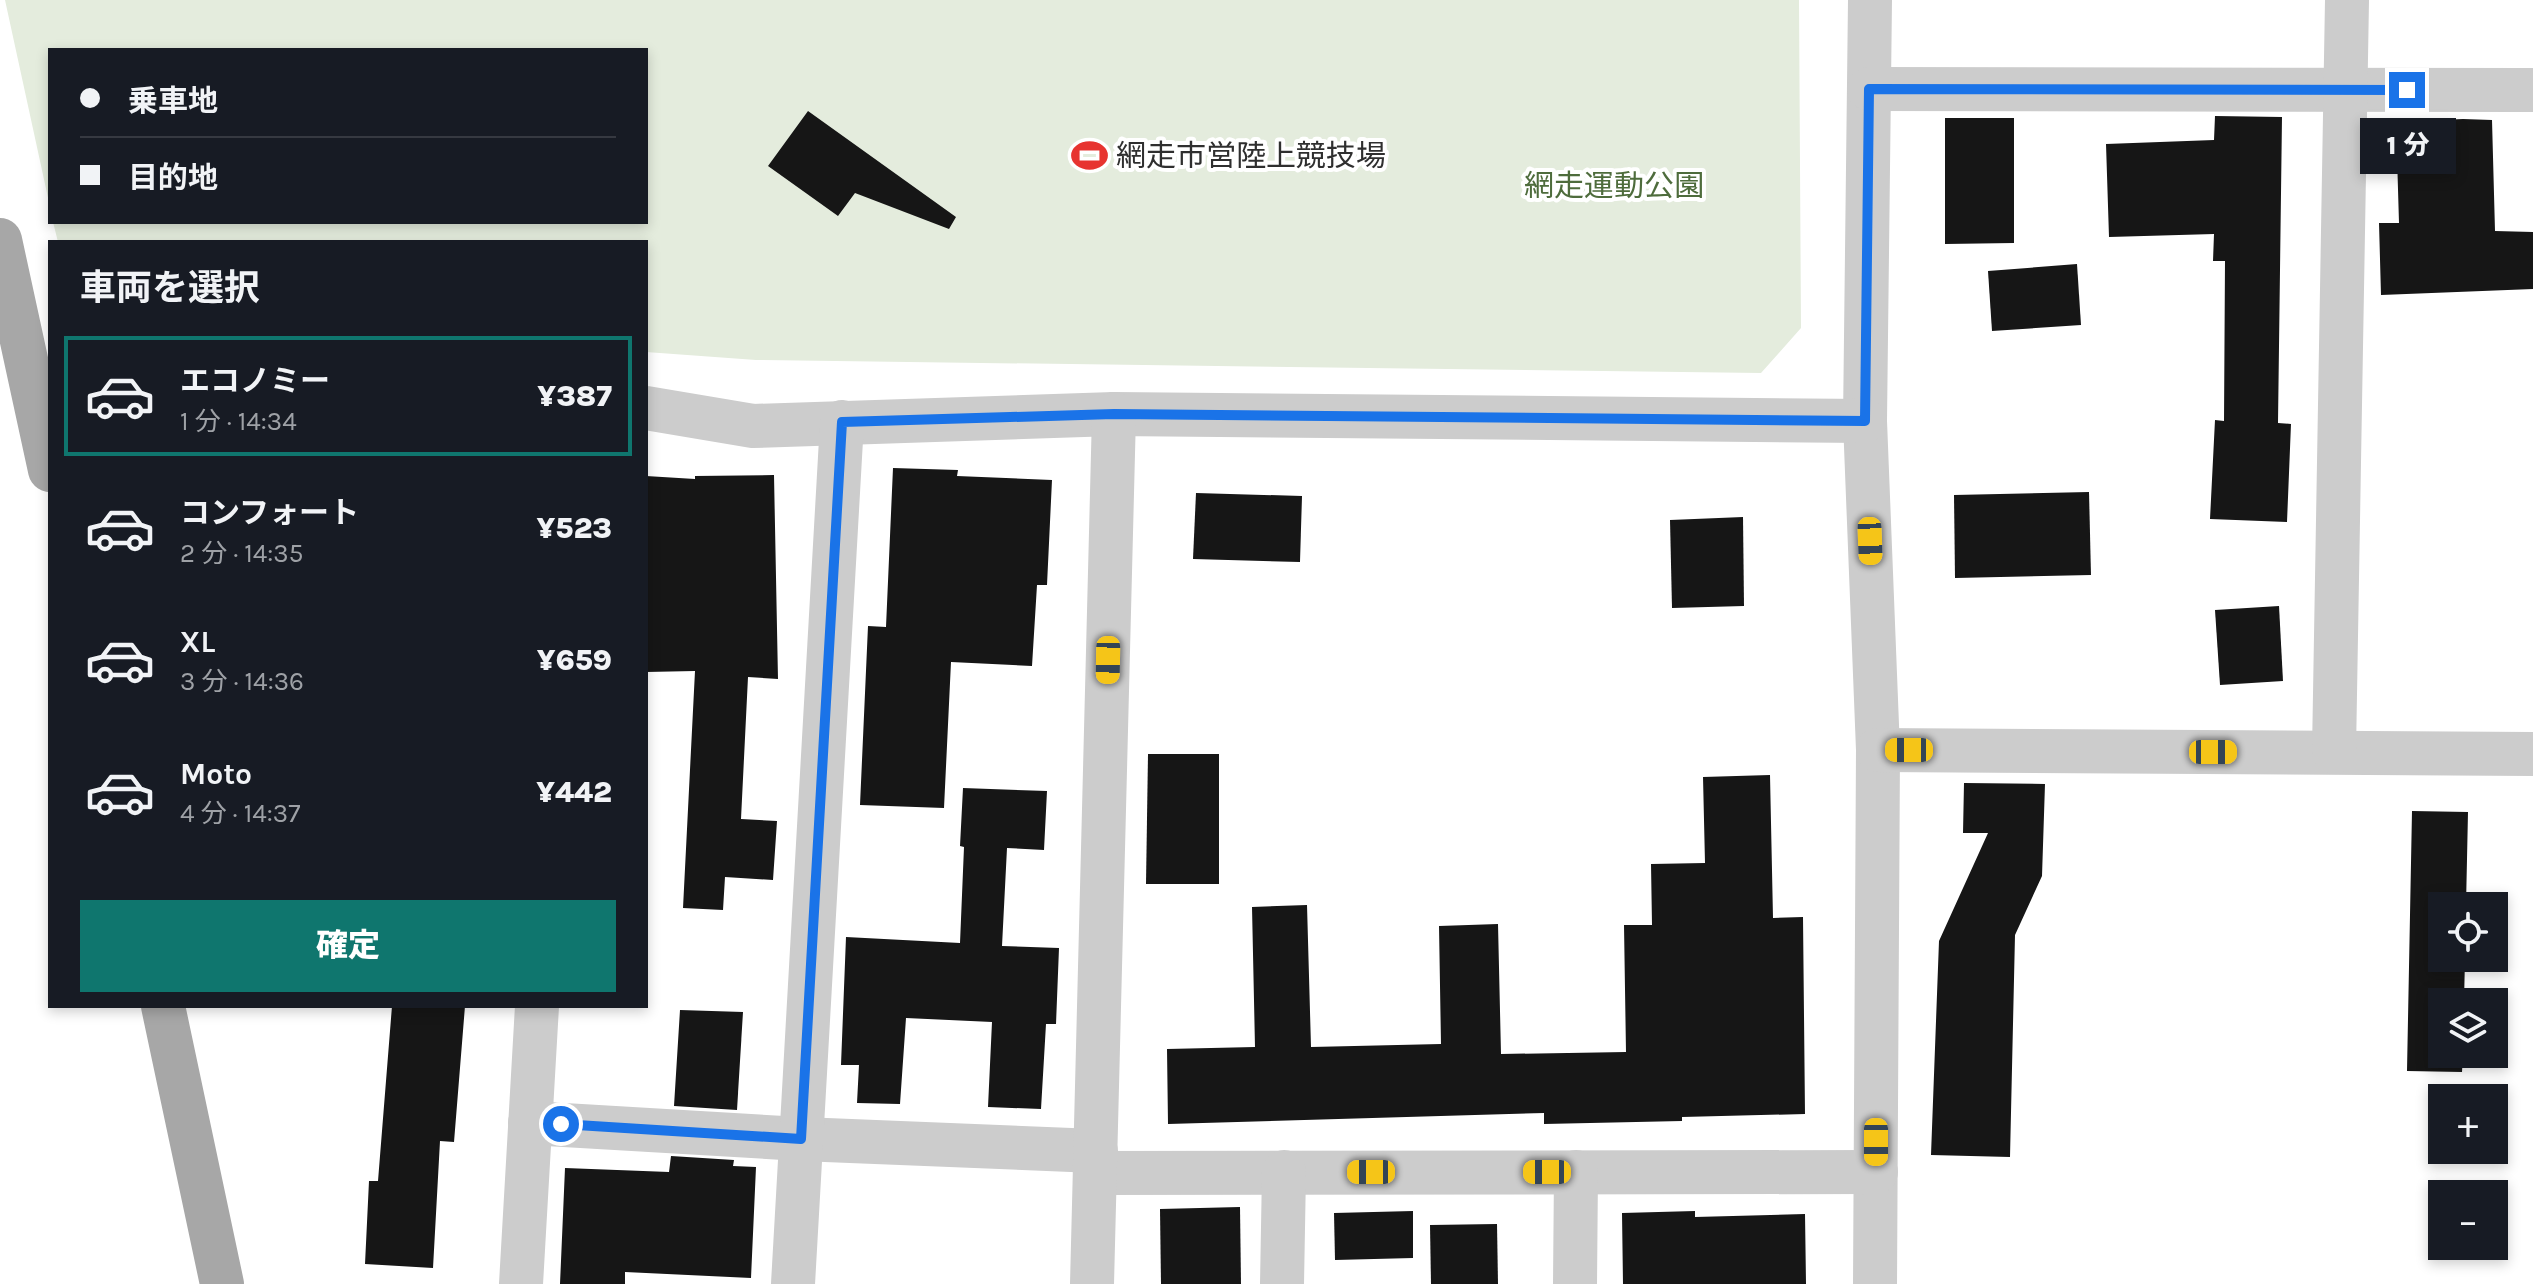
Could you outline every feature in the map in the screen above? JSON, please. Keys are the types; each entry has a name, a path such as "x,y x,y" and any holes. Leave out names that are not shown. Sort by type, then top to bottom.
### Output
{"main road":[{"path":"0,240 38,357 48,451"},
{"path":"163,1008 222,1284"}],"street":[{"path":"1870,0 1865,421 1878,750 1875,1284"},
{"path":"2334,752 2347,0"},
{"path":"1869,89 2533,90"},
{"path":"648,408 753,426 1114,414 1865,421"},
{"path":"1092,1284 1114,414"},
{"path":"793,1284 842,422"},
{"path":"1878,750 2533,754"},
{"path":"521,1284 537,1008"},
{"path":"530,1123 1284,1172 1876,1172"},
{"path":"1282,1284 1284,1172"},
{"path":"1575,1284 1576,1172"}],"green space":[{"name":"網走運動公園","path":"5,0 1799,0 1801,328 1761,373 756,360 648,352 648,240 58,240 54,224 648,224 648,48 48,48 48,198"}],"building":[{"path":"808,111 956,217 949,229 855,193 838,216 768,166"},
{"path":"2215,116 2282,117 2278,423 2291,424 2287,522 2210,519 2215,420 2224,421 2225,261 2213,261 2214,234 2109,237 2106,144 2214,140"},
{"path":"1945,118 2014,118 2014,243 1945,244"},
{"path":"2492,120 2495,231 2533,232 2533,289 2381,295 2379,223 2399,223 2396,122"},
{"path":"2077,264 2081,325 1992,331 1988,271"},
{"path":"893,468 958,470 957,476 1052,480 1047,585 1037,585 1032,666 951,662 944,808 860,805 868,626 886,627"},
{"path":"774,475 778,679 748,677 741,819 777,821 773,880 725,877 723,910 683,908 695,671 648,672 648,476 695,479 695,476"},
{"path":"2089,492 2091,575 1955,578 1954,495"},
{"path":"1196,493 1302,496 1300,562 1193,559"},
{"path":"1743,517 1744,606 1672,608 1670,520"},
{"path":"2279,606 2283,681 2220,685 2215,610"},
{"path":"1148,754 1219,754 1219,884 1146,884"},
{"path":"1770,775 1773,918 1803,917 1805,1114 1544,1124 1544,1113 1168,1124 1167,1049 1255,1047 1252,907 1307,905 1311,1047 1441,1044 1439,926 1498,924 1501,1054 1626,1052 1624,925 1652,925 1651,864 1705,863 1703,777"},
{"path":"1964,783 2045,784 2042,876 2015,935 2010,1157 1931,1155 1939,941 1988,833 1963,833"},
{"path":"963,788 1047,791 1044,850 1007,848 1002,946 1059,948 1056,1024 1046,1024 1041,1109 988,1107 992,1022 906,1018 900,1104 857,1103 859,1065 841,1065 846,937 960,943"},
{"path":"2412,811 2468,812 2466,892 2428,892 2428,972 2465,972 2464,988 2428,988 2428,1068 2462,1068 2462,1072 2407,1071"},
{"path":"392,1008 465,1008 454,1142 440,1141 433,1268 365,1264 369,1181 378,1181"},
{"path":"680,1010 743,1012 737,1110 674,1106"},
{"path":"671,1156 734,1160 733,1166 756,1167 751,1278 625,1272 625,1284 560,1284 565,1168 669,1172"},
{"path":"1240,1207 1241,1284 1161,1284 1160,1209"},
{"path":"1413,1211 1413,1258 1335,1260 1334,1213"},
{"path":"1695,1211 1695,1217 1805,1214 1806,1284 1623,1284 1622,1213"},
{"path":"1497,1224 1498,1284 1431,1284 1430,1225"}],"place":[{"name":"網走市営陸上競技場","path":"1090,156"}],"route":[{"path":"561,1124 801,1139 842,422 1114,414 1865,421 1869,89 2407,90"}]}
